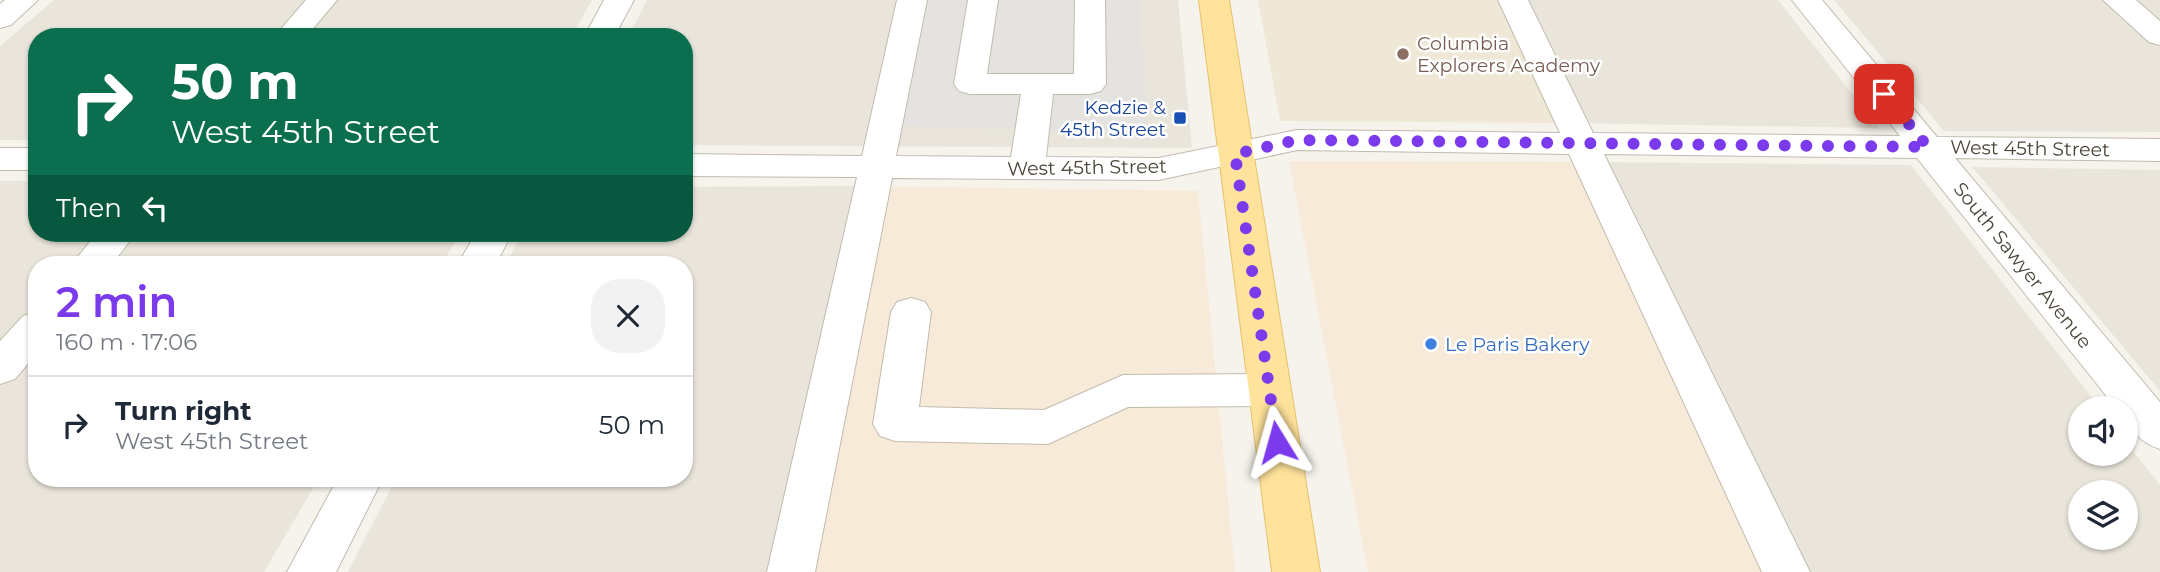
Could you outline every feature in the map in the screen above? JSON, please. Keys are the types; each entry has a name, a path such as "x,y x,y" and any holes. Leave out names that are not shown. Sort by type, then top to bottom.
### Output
{"main road":[{"path":"1214,0 1296,572"}],"street":[{"path":"0,19 23,0"},
{"path":"297,28 322,0"},
{"path":"604,28 619,0"},
{"path":"792,572 912,0"},
{"path":"983,0 970,84 1090,84 1090,0"},
{"path":"1513,0 1786,572"},
{"name":"South Sawyer Avenue","path":"1807,0 2160,432"},
{"path":"2118,0 2160,36"},
{"path":"1027,168 1038,85"},
{"name":"West 45th Street","path":"693,165 1159,169 1297,140 2160,150"},
{"path":"0,159 28,159"},
{"path":"97,256 110,242"},
{"path":"911,312 895,424 1048,427 1123,391 1269,390"},
{"path":"0,368 28,336"},
{"path":"311,572 357,487"}],"shaded area":[{"path":"54,0 592,0 576,28 28,28 28,140 0,140 0,46"},
{"path":"647,0 1178,0 1192,148 693,145 693,28 633,28"},
{"path":"927,0 1139,0 1148,133 903,126"},
{"name":"Columbia Explorers Academy","path":"1258,0 1513,0 1571,123 1280,121"},
{"path":"1513,0 1778,0 1879,128 1571,123"},
{"path":"1834,0 2160,0 2160,132 1944,131"},
{"path":"1289,161 1590,162 1786,572 1368,572"},
{"path":"1590,162 1911,165 2091,396 2068,396 2068,466 2138,466 2138,457 2160,485 2160,572 1786,572"},
{"path":"1972,167 2160,170 2160,391 1990,188"},
{"path":"0,181 28,181 28,242 455,242 447,256 28,256 28,487 314,487 264,572 0,572"},
{"path":"872,186 791,572 348,572 391,487 693,487 693,256 510,256 517,242 693,242 693,187"},
{"path":"872,186 1198,191 1235,572 791,572"}],"place":[{"name":"Columbia Explorers Academy","path":"1403,54"},
{"name":"Kedzie & 45th Street","path":"1180,118"},
{"name":"Le Paris Bakery","path":"1431,344"}],"route":[{"path":"1277,442 1235,154 1297,140 1928,147 1884,94"}]}
